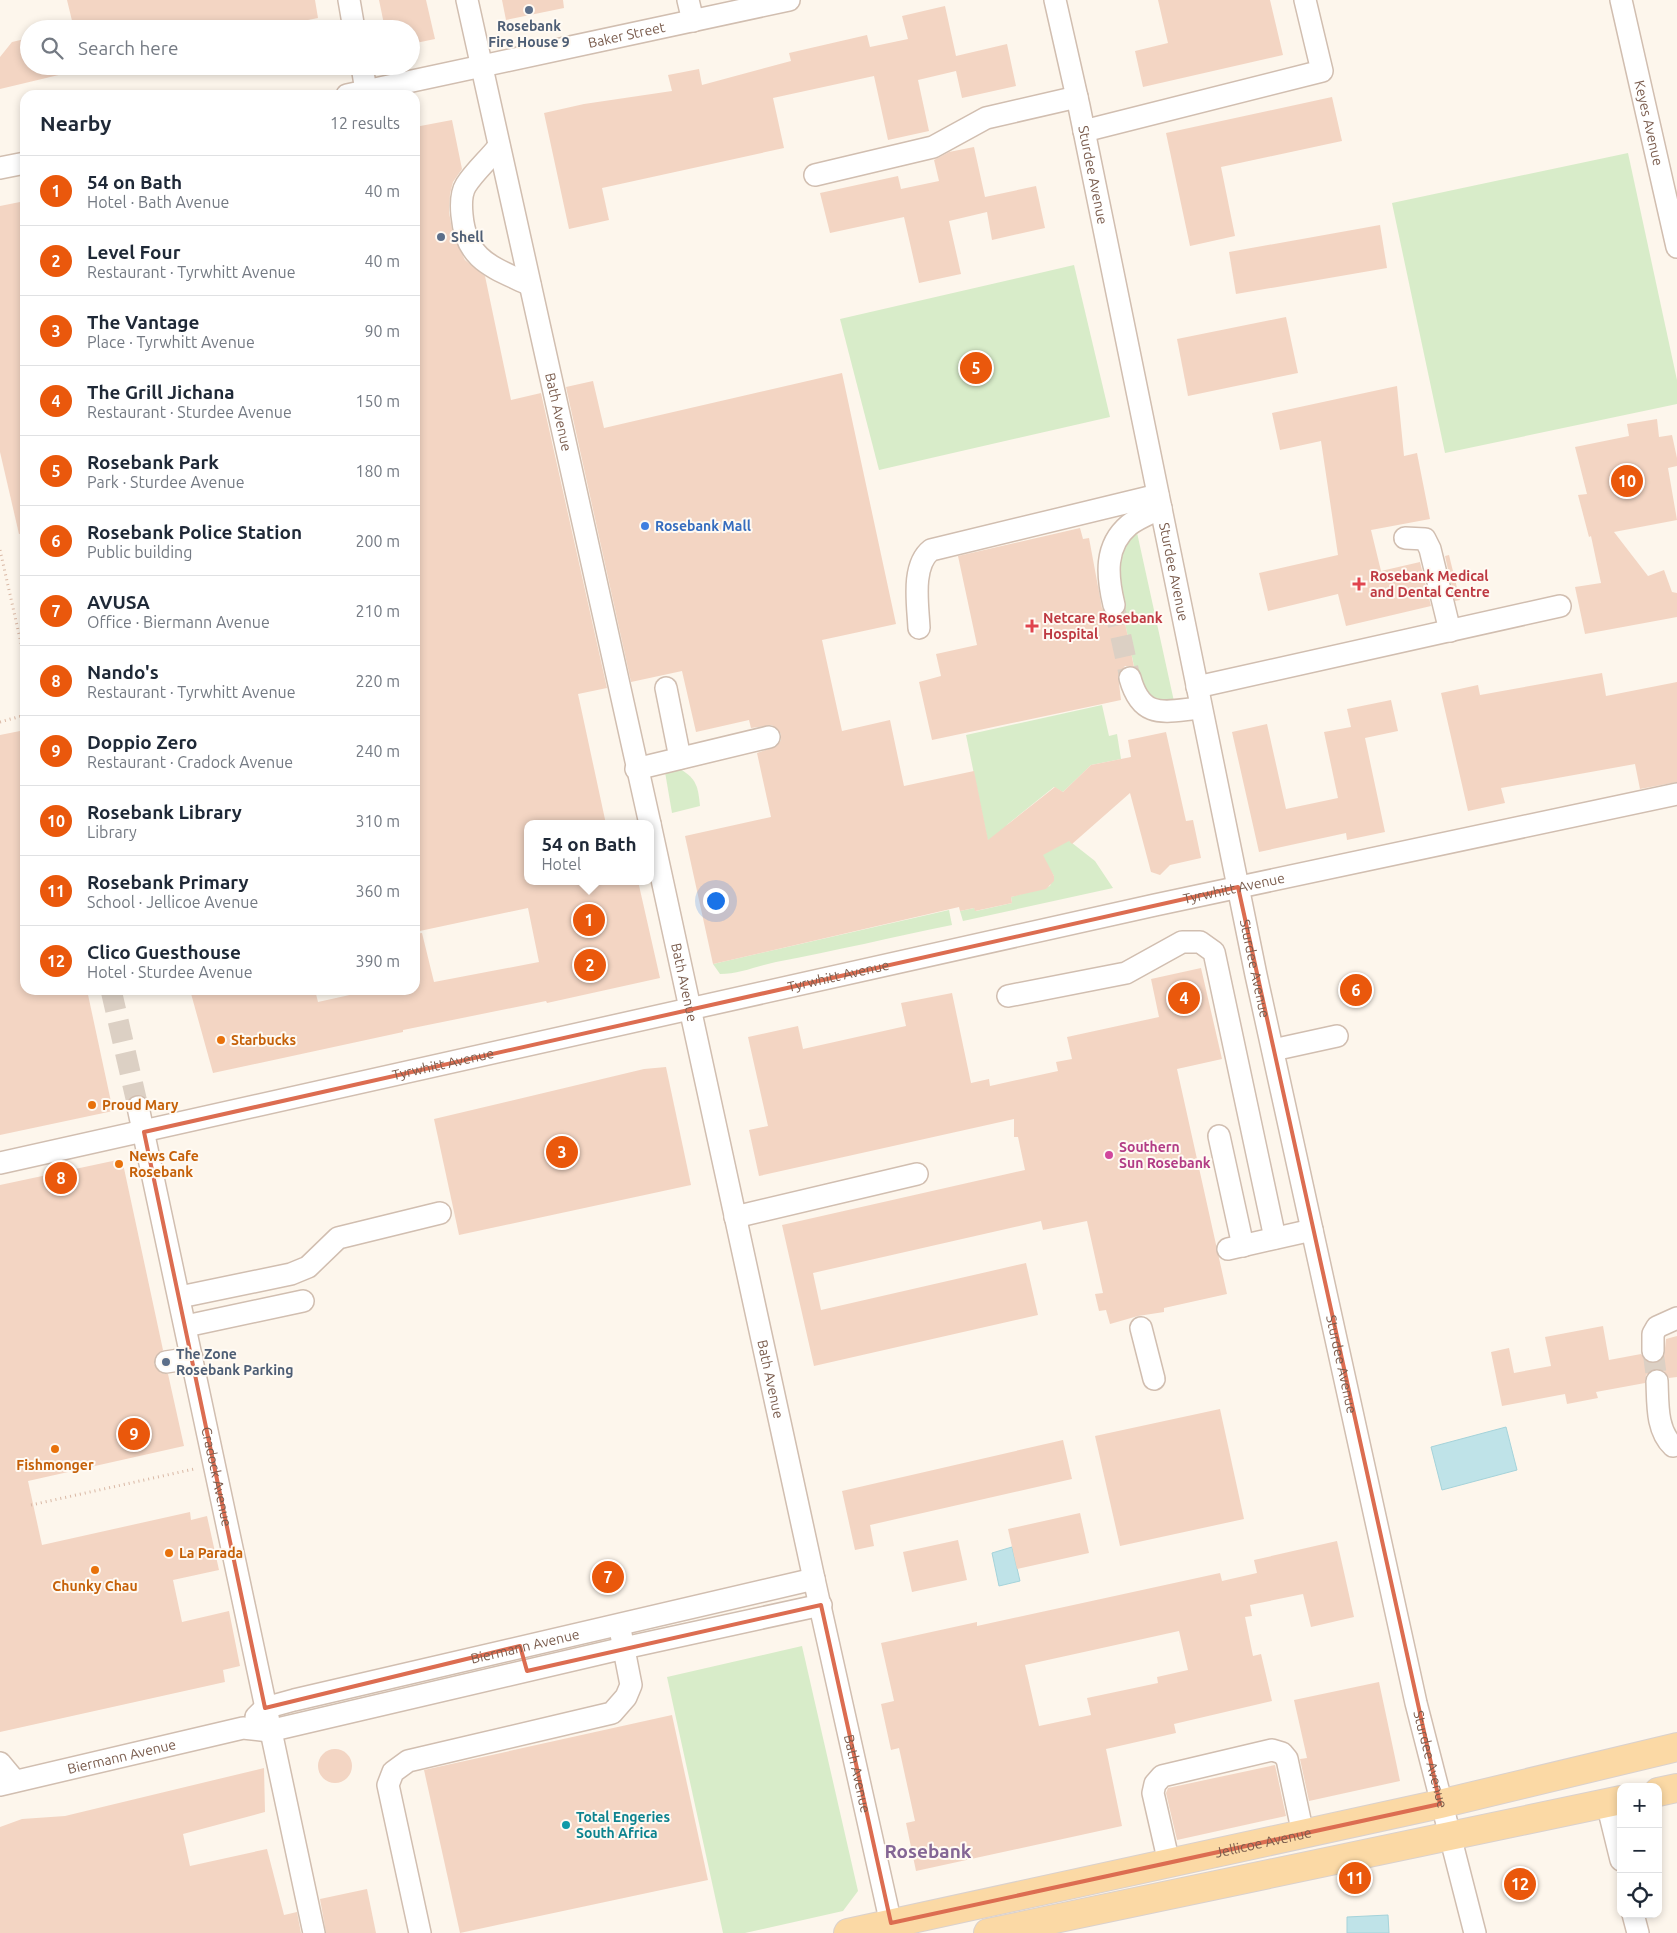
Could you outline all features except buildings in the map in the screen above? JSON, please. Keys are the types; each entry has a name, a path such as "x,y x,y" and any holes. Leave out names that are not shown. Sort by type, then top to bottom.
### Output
{"main road":[{"name":"Jellicoe Avenue","path":"848,1933 892,1928 1169,1863 1440,1804 1677,1747"},
{"path":"1662,1791 1677,1788"},
{"path":"988,1933 1614,1801"}],"street":[{"path":"349,0 352,20"},
{"name":"Bath Avenue","path":"467,0 636,770 649,820"},
{"path":"688,0 693,21"},
{"name":"Baker Street","path":"372,90 482,68 790,0"},
{"name":"Sturdee Avenue","path":"1055,0 1077,97 1238,887 1312,1230 1440,1804 1475,1933"},
{"path":"1084,131 1322,70 1305,0"},
{"name":"Keyes Avenue","path":"1621,0 1677,247"},
{"path":"358,90 360,75"},
{"path":"815,175 933,146 986,118 1077,97"},
{"path":"500,146 465,186 462,208 464,231 472,251 482,262 530,285"},
{"path":"0,168 20,164"},
{"path":"1114,605 1108,573 1111,549 1130,524 1159,501"},
{"path":"919,628 919,572 925,554 931,550 1159,501"},
{"path":"1405,538 1425,539 1430,548 1450,631"},
{"path":"1130,678 1137,698 1150,709 1161,711 1199,697 1450,631 1560,606"},
{"path":"666,688 680,758"},
{"path":"636,770 769,738"},
{"name":"Tyrwhitt Avenue","path":"0,1163 1238,887 1677,794"},
{"name":"Bath Avenue","path":"654,843 892,1928"},
{"path":"1008,996 1126,973 1182,942 1200,942 1214,952 1275,1238"},
{"path":"1273,1050 1337,1036"},
{"name":"Cradock Avenue","path":"138,1107 180,1297 269,1731 314,1933"},
{"path":"1219,1136 1236,1247 1312,1230"},
{"path":"735,1217 917,1174"},
{"path":"180,1297 291,1274 308,1267 338,1238 440,1213"},
{"path":"186,1326 304,1301"},
{"path":"1653,1351 1653,1334 1657,1327 1677,1318"},
{"path":"1142,1328 1154,1379"},
{"path":"166,1362 192,1358"},
{"path":"1657,1381 1660,1421 1665,1438 1673,1446"},
{"name":"Biermann Avenue","path":"243,1728 265,1708 520,1646 814,1579"},
{"name":"Biermann Avenue","path":"8,1783 243,1728 269,1731 624,1648 820,1605"},
{"path":"420,1933 388,1785 392,1772 408,1761 612,1713 626,1697 631,1685 618,1624"},
{"path":"520,1646 527,1671"},
{"path":"1169,1863 1153,1793 1155,1784 1162,1776 1272,1750 1282,1753 1287,1759 1303,1834"},
{"path":"0,1763 8,1783"},
{"path":"1614,1801 1617,1828"},
{"path":"1634,1918 1638,1933"}],"path":[{"path":"0,550 20,639"},
{"path":"0,722 20,717"},
{"path":"31,1505 214,1465"}],"highlighted area":[{"path":"1238,887 1440,1804 891,1923 821,1605 527,1671 520,1646 265,1708 144,1132"}],"green space":[{"path":"1628,153 1677,380 1677,404 1445,453 1392,203"},
{"path":"1074,265 1110,417 879,470 840,319"},
{"path":"1136,528 1175,706 1161,711 1136,676 1121,604 1114,605 1120,534"},
{"path":"1102,705 1109,736 1117,734 1121,759 1091,765 1063,792 1054,787 1008,824 1002,832 992,862 966,735"},
{"path":"680,769 690,776 696,784 700,806 672,813 665,772"},
{"path":"1067,839 1095,861 1113,888 963,921 960,911 974,908 976,911 1012,903 1011,897 1050,886 1054,876 1039,855"},
{"path":"949,910 952,925 776,962 734,973 720,974 713,964"},
{"path":"802,1646 858,1891 843,1911 745,1933 723,1933 667,1677"}],"water":[{"path":"1506,1427 1517,1470 1442,1490 1431,1447"},
{"path":"1012,1547 1020,1581 999,1586 992,1553"},
{"path":"1388,1915 1389,1933 1347,1933 1347,1917"}],"tunnel":[{"path":"1114,605 1130,678"},
{"path":"112,995 138,1107"},
{"path":"1653,1351 1657,1381"}],"place":[{"name":"Rosebank Fire House 9","path":"529,10"},
{"name":"Shell","path":"441,237"},
{"name":"Rosebank Park","path":"976,368"},
{"name":"Rosebank Library","path":"1627,481"},
{"name":"Rosebank Mall","path":"645,526"},
{"name":"Rosebank Medical and Dental Centre","path":"1359,584"},
{"name":"Netcare Rosebank Hospital","path":"1032,626"},
{"name":"54 on Bath","path":"589,920"},
{"name":"Level Four","path":"590,965"},
{"name":"Rosebank Police Station","path":"1356,990"},
{"name":"The Grill Jichana","path":"1184,998"},
{"name":"Starbucks","path":"221,1040"},
{"name":"Proud Mary","path":"92,1105"},
{"name":"The Vantage","path":"562,1152"},
{"name":"Southern Sun Rosebank","path":"1109,1155"},
{"name":"News Cafe Rosebank","path":"119,1164"},
{"name":"Nando's","path":"61,1178"},
{"name":"The Zone Rosebank Parking","path":"166,1362"},
{"name":"Doppio Zero","path":"134,1434"},
{"name":"Fishmonger","path":"55,1449"},
{"name":"La Parada","path":"169,1553"},
{"name":"Chunky Chau","path":"95,1570"},
{"name":"AVUSA","path":"608,1577"},
{"name":"Total Engeries South Africa","path":"566,1825"},
{"name":"Rosebank Primary","path":"1355,1878"},
{"name":"Clico Guesthouse","path":"1520,1884"}],"district":[{"name":"Rosebank","path":"928,1851"}]}
